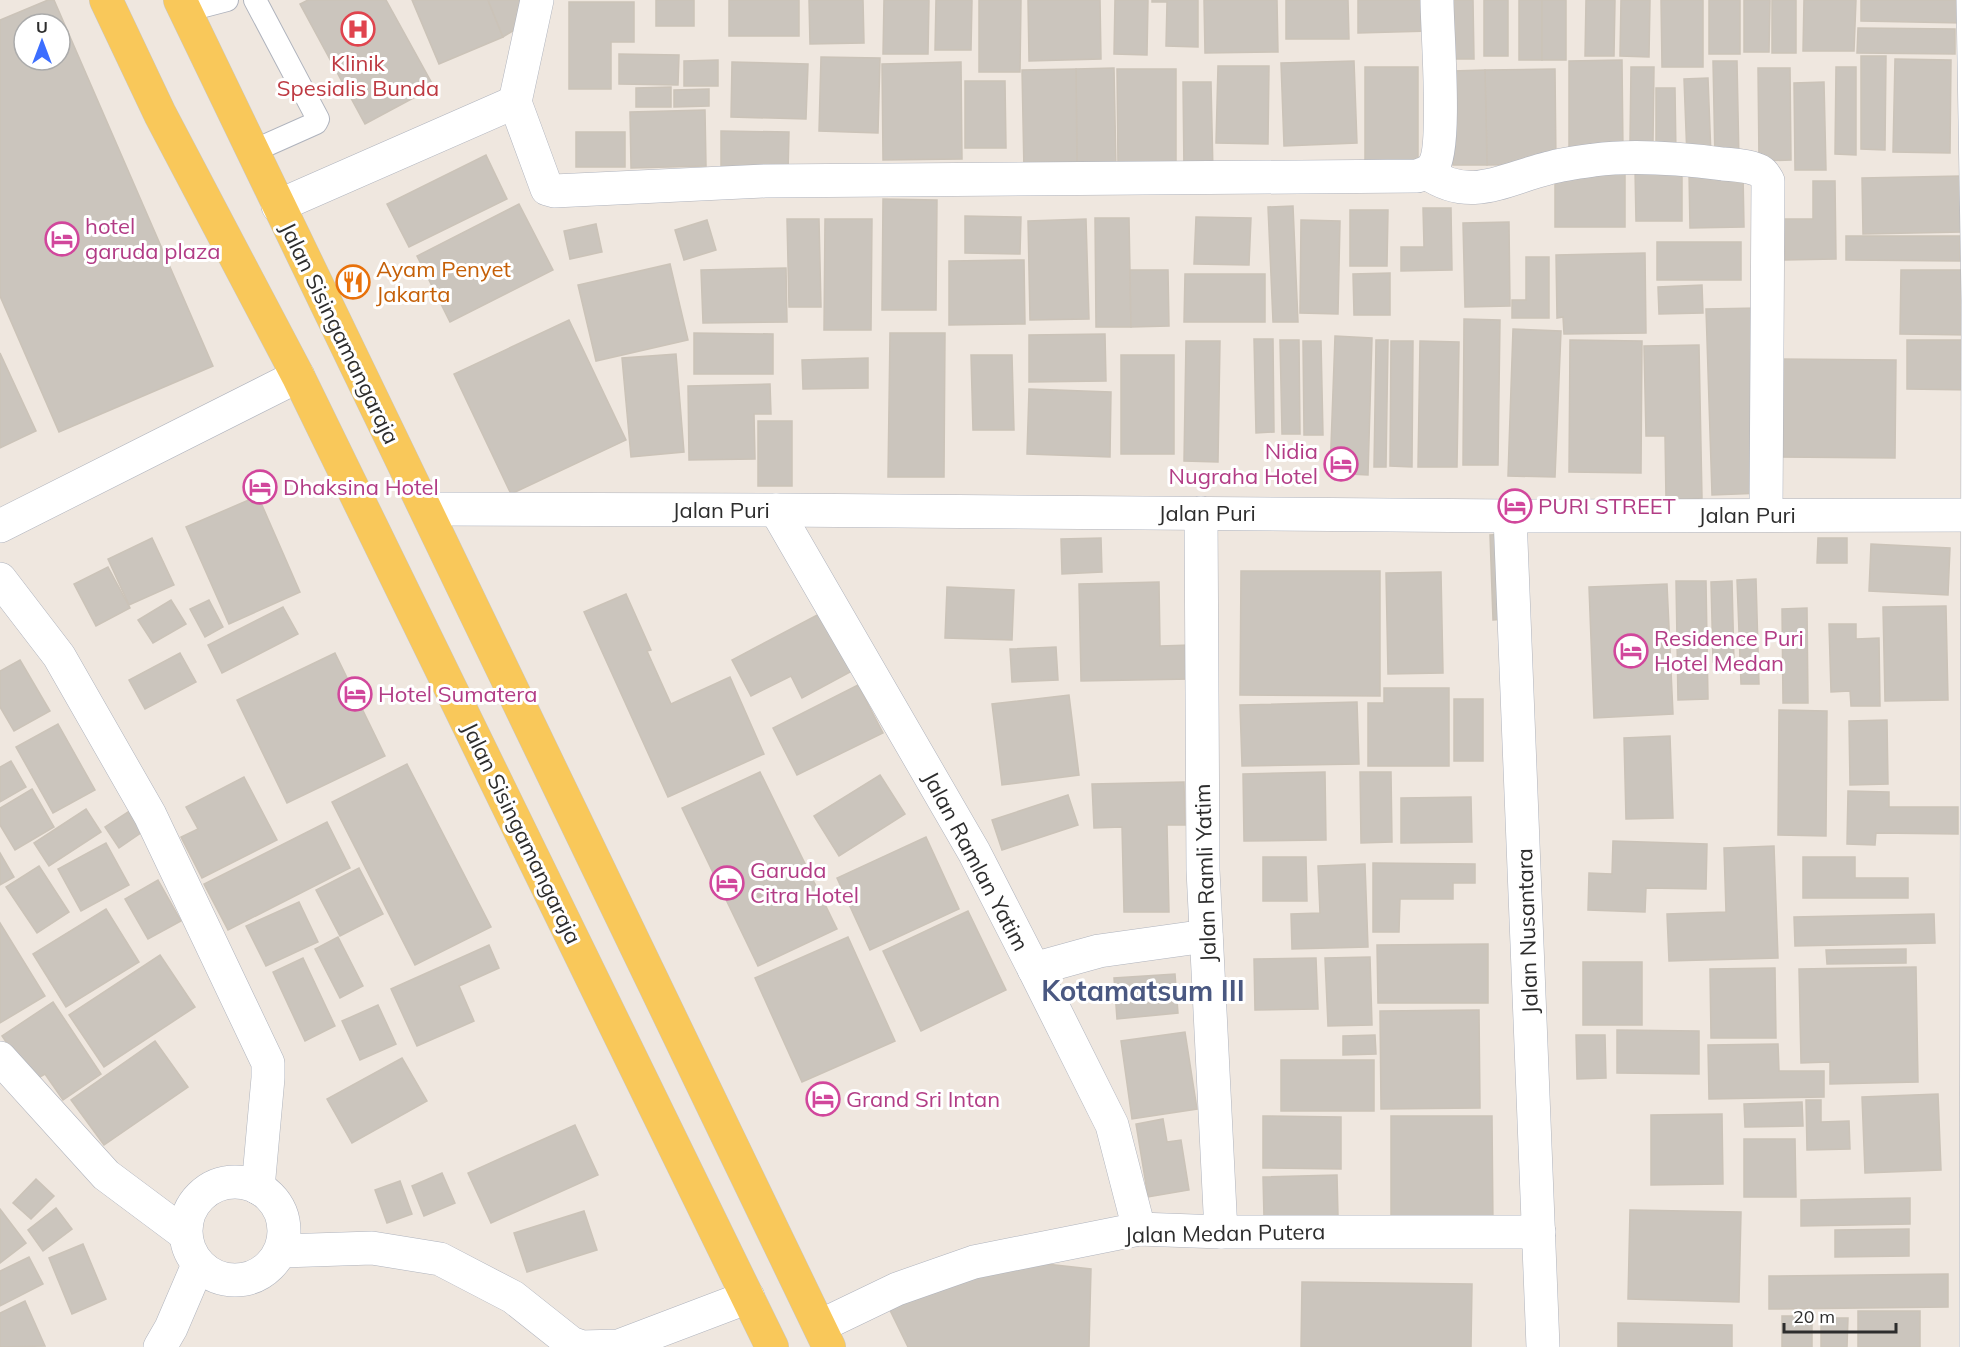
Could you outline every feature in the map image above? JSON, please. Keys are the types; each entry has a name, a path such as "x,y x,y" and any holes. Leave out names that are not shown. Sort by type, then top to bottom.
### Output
{"main road":[{"name":"Jalan Sisingamangaraja","path":"106,0 159,114 298,376 772,1347"},
{"name":"Jalan Sisingamangaraja","path":"182,5 825,1336"}],"street":[{"path":"537,0 515,102 548,189 554,191 765,181 1417,176 1426,173 1433,166 1437,158 1441,128 1437,0"},
{"path":"1972,0 1983,515 1982,1088 1977,1347 1988,1347"},
{"path":"278,206 515,102"},
{"path":"1426,173 1456,187 1493,186 1549,168 1597,160 1693,160 1754,168 1764,173 1768,193 1766,515"},
{"path":"0,526 298,376"},
{"name":"Jalan Puri","path":"427,509 1510,516 1983,515"},
{"name":"Jalan Ramlan Yatim","path":"776,510 974,852 1034,969 1112,1125 1139,1229"},
{"name":"Jalan Ramli Yatim","path":"1201,513 1203,870 1221,1232"},
{"name":"Jalan Nusantara","path":"1510,516 1543,1347"},
{"path":"0,579 59,656 150,815 268,1063 258,1188"},
{"path":"1034,969 1099,951 1206,936"},
{"path":"0,1058 106,1175 185,1234"},
{"path":"238,1182 258,1188 273,1199 282,1215 285,1233 282,1251 270,1267 253,1277 234,1281 215,1276 198,1265 189,1251 185,1234 189,1213 200,1196 218,1185 238,1182"},
{"name":"Jalan Medan Putera","path":"825,1336 897,1289 974,1262 1139,1229 1221,1232 1539,1232"},
{"path":"282,1251 372,1248 440,1259 513,1297 571,1343 582,1347 619,1346 748,1297"},
{"path":"160,1347 171,1328 198,1265"}],"lane":[{"path":"182,5 227,0"},
{"path":"252,152 316,123 318,119 255,0"}],"building":[{"path":"48,0 54,0 59,12 19,12"},
{"path":"308,0 386,0 434,87 365,124 300,4"},
{"path":"412,0 488,0 503,37 439,64"},
{"path":"488,0 528,0 526,23 503,37"},
{"path":"656,0 694,0 694,26 656,26"},
{"path":"729,0 799,0 799,36 729,36"},
{"path":"809,0 863,0 864,43 810,44"},
{"path":"884,0 929,0 928,54 883,54"},
{"path":"936,0 972,0 971,50 935,50"},
{"path":"979,0 1021,0 1020,72 979,72"},
{"path":"1028,0 1100,0 1101,59 1029,61"},
{"path":"1115,0 1148,0 1147,55 1114,54"},
{"path":"1152,0 1198,0 1198,47 1166,46 1167,2 1152,2"},
{"path":"1204,0 1277,0 1278,52 1205,53"},
{"path":"1286,0 1348,0 1349,39 1286,39"},
{"path":"1358,0 1429,0 1430,31 1358,33"},
{"path":"1441,0 1473,0 1474,59 1442,59"},
{"path":"1484,0 1508,0 1508,56 1484,56"},
{"path":"1519,0 1542,0 1542,60 1519,60"},
{"path":"1542,0 1566,0 1566,60 1542,60"},
{"path":"1586,0 1615,0 1614,56 1585,56"},
{"path":"1621,0 1650,0 1649,57 1620,56"},
{"path":"1661,0 1703,0 1703,67 1662,67"},
{"path":"1709,0 1740,0 1740,54 1709,54"},
{"path":"1744,0 1770,0 1769,52 1744,52"},
{"path":"1772,0 1796,0 1796,53 1772,53"},
{"path":"1804,0 1856,0 1854,51 1803,51"},
{"path":"1861,0 1964,0 1963,23 1861,21"},
{"path":"569,2 634,2 634,42 611,42 611,89 569,89"},
{"path":"12,15 12,72 72,72 72,41 213,366 59,432 0,296 0,20"},
{"path":"1858,28 1955,29 1955,54 1857,53"},
{"path":"619,54 679,55 678,85 619,84"},
{"path":"1861,56 1886,56 1885,150 1861,149"},
{"path":"821,57 880,58 878,133 819,131"},
{"path":"1895,59 1951,60 1950,153 1893,152"},
{"path":"718,60 718,86 684,86 684,61"},
{"path":"1622,60 1623,152 1569,153 1569,61"},
{"path":"1354,61 1357,143 1284,146 1281,63"},
{"path":"1713,61 1737,61 1739,161 1715,161"},
{"path":"732,62 808,64 806,119 731,117"},
{"path":"961,62 962,159 883,160 882,64"},
{"path":"1218,66 1269,66 1268,144 1216,143"},
{"path":"1365,67 1418,67 1418,164 1365,164"},
{"path":"1631,67 1654,67 1653,143 1630,143"},
{"path":"1836,67 1856,67 1856,155 1835,154"},
{"path":"1114,68 1116,169 1077,170 1076,69"},
{"path":"1758,68 1790,68 1791,160 1759,161"},
{"path":"1076,69 1077,170 1024,171 1022,70"},
{"path":"1117,69 1176,69 1176,165 1118,166"},
{"path":"1555,69 1556,164 1487,165 1485,70"},
{"path":"1485,70 1487,165 1453,165 1452,71"},
{"path":"1708,78 1711,156 1687,157 1684,79"},
{"path":"965,81 1005,81 1006,148 965,148"},
{"path":"1183,82 1211,82 1213,173 1184,173"},
{"path":"1824,82 1826,170 1795,170 1794,83"},
{"path":"671,87 671,107 636,107 636,88"},
{"path":"1656,88 1675,88 1676,156 1656,156"},
{"path":"709,89 709,106 674,107 674,90"},
{"path":"705,110 706,166 631,168 630,112"},
{"path":"721,131 789,132 788,173 721,172"},
{"path":"576,132 625,132 625,167 576,167"},
{"path":"486,155 507,199 409,247 387,204"},
{"path":"1555,169 1625,170 1625,227 1555,227"},
{"path":"1635,169 1682,169 1682,221 1636,221"},
{"path":"1689,173 1743,173 1744,227 1690,228"},
{"path":"1961,176 1962,232 1863,234 1862,178"},
{"path":"1813,181 1835,181 1836,259 1785,260 1784,219 1813,219"},
{"path":"883,199 937,200 936,310 882,310"},
{"path":"519,204 553,270 450,322 417,256"},
{"path":"1293,206 1298,322 1273,322 1268,207"},
{"path":"1423,208 1451,208 1452,270 1401,271 1401,247 1424,247"},
{"path":"1350,210 1388,210 1387,266 1350,266"},
{"path":"965,216 1021,217 1020,254 965,253"},
{"path":"1196,217 1251,218 1249,265 1194,264"},
{"path":"1095,218 1129,218 1131,327 1096,327"},
{"path":"787,219 819,219 821,307 789,307"},
{"path":"825,219 872,219 871,330 824,330"},
{"path":"1086,219 1089,319 1030,320 1028,221"},
{"path":"707,220 716,250 684,260 675,230"},
{"path":"1301,220 1340,221 1338,314 1300,313"},
{"path":"1509,222 1510,306 1465,307 1463,223"},
{"path":"596,224 602,252 570,259 564,231"},
{"path":"1846,236 1960,236 1960,261 1846,260"},
{"path":"1657,242 1741,242 1741,280 1657,280"},
{"path":"1645,253 1646,333 1564,334 1563,317 1557,318 1556,255"},
{"path":"1526,257 1549,257 1549,318 1512,318 1512,300 1526,300"},
{"path":"1024,260 1025,324 949,325 949,261"},
{"path":"670,264 688,340 596,361 578,285"},
{"path":"786,268 787,322 703,323 701,270"},
{"path":"1130,270 1168,270 1169,326 1131,327"},
{"path":"1901,270 1972,270 1971,335 1900,334"},
{"path":"1390,273 1390,315 1354,315 1353,274"},
{"path":"1185,274 1265,274 1265,322 1184,322"},
{"path":"1702,285 1703,313 1659,314 1658,287"},
{"path":"1758,308 1763,493 1712,495 1706,309"},
{"path":"1464,319 1500,320 1498,465 1463,465"},
{"path":"569,320 626,440 511,494 454,374"},
{"path":"1513,329 1561,331 1555,477 1508,476"},
{"path":"694,333 773,334 773,374 694,374"},
{"path":"890,333 945,333 944,477 888,477"},
{"path":"1105,334 1106,381 1029,382 1029,335"},
{"path":"1335,336 1372,338 1368,475 1330,473"},
{"path":"1254,339 1273,339 1274,432 1256,433"},
{"path":"1280,340 1299,340 1300,434 1282,434"},
{"path":"1376,340 1388,340 1386,467 1374,467"},
{"path":"1570,340 1642,341 1641,473 1569,472"},
{"path":"1907,340 1972,340 1972,390 1907,389"},
{"path":"1186,341 1220,341 1218,462 1184,461"},
{"path":"1303,341 1321,341 1323,435 1304,435"},
{"path":"1391,341 1413,341 1412,467 1390,466"},
{"path":"1420,341 1459,342 1457,467 1418,467"},
{"path":"1699,345 1702,498 1666,500 1665,436 1646,436 1644,346"},
{"path":"0,353 36,431 0,448"},
{"path":"676,354 684,452 631,457 622,358"},
{"path":"971,355 1012,355 1014,430 973,430"},
{"path":"1121,355 1174,355 1174,454 1121,454"},
{"path":"868,358 868,388 803,389 802,360"},
{"path":"1773,359 1896,360 1895,458 1773,457"},
{"path":"770,384 771,414 754,414 755,459 689,460 688,386"},
{"path":"1029,389 1111,392 1110,457 1027,454"},
{"path":"758,421 792,421 792,486 758,486"},
{"path":"258,496 300,592 229,624 186,527"},
{"path":"1504,534 1507,619 1493,620 1490,535"},
{"path":"152,538 174,585 129,605 108,559"},
{"path":"1101,538 1102,572 1062,574 1061,539"},
{"path":"1818,538 1847,538 1847,563 1817,563"},
{"path":"1871,544 1950,548 1948,595 1869,591"},
{"path":"108,567 130,608 96,626 74,584"},
{"path":"1241,571 1380,571 1380,696 1240,695"},
{"path":"1441,572 1443,673 1388,674 1386,573"},
{"path":"1756,579 1759,684 1741,684 1737,580"},
{"path":"1676,581 1706,581 1708,699 1678,700"},
{"path":"1732,581 1734,662 1713,662 1711,582"},
{"path":"1159,582 1160,646 1190,645 1191,679 1081,681 1079,584"},
{"name":"Residence Puri Hotel Medan","path":"1667,584 1673,714 1594,718 1589,587"},
{"path":"947,587 1014,590 1012,640 945,638"},
{"path":"626,594 651,650 647,651 671,704 730,677 764,754 668,797 584,612"},
{"path":"171,600 186,624 153,643 138,620"},
{"path":"209,600 223,627 205,637 190,609"},
{"path":"1946,606 1948,700 1885,701 1883,607"},
{"path":"283,607 298,634 222,673 208,645"},
{"path":"1807,608 1808,703 1783,703 1782,609"},
{"path":"821,613 852,671 802,698 791,676 751,696 732,660"},
{"path":"1829,624 1856,624 1856,639 1879,638 1880,706 1851,706 1850,691 1831,692"},
{"path":"1056,647 1058,680 1012,682 1010,649"},
{"path":"180,653 196,682 145,709 129,680"},
{"path":"335,653 385,756 287,803 237,700"},
{"path":"20,660 50,711 14,731 0,707 0,671"},
{"path":"858,685 883,733 797,775 773,728"},
{"path":"1384,688 1449,688 1449,766 1368,766 1368,703 1384,703"},
{"path":"1069,695 1079,775 1002,785 992,704"},
{"path":"1454,699 1483,699 1483,761 1454,761"},
{"path":"1357,702 1359,764 1242,766 1240,705"},
{"path":"1779,710 1827,711 1826,836 1778,835"},
{"path":"1887,720 1888,784 1850,785 1849,721"},
{"path":"58,724 95,790 53,813 16,747"},
{"path":"1670,736 1673,818 1626,819 1624,738"},
{"path":"11,761 26,787 0,802 0,767"},
{"path":"407,764 491,927 415,965 332,802"},
{"path":"760,772 837,929 758,966 682,808"},
{"path":"1325,772 1326,840 1244,841 1243,774"},
{"path":"1360,772 1391,772 1392,842 1361,843"},
{"path":"880,775 905,814 839,856 814,816"},
{"path":"244,777 277,840 202,878 181,837 198,829 186,807"},
{"path":"1184,782 1185,825 1167,825 1169,912 1124,912 1122,827 1094,828 1092,784"},
{"path":"32,789 54,827 15,850 0,825 0,808"},
{"path":"1848,791 1889,792 1889,807 1958,807 1958,834 1876,833 1875,845 1847,844"},
{"path":"1068,795 1078,825 1002,850 992,820"},
{"path":"1471,797 1472,842 1401,843 1401,798"},
{"path":"86,809 101,832 49,866 34,843"},
{"path":"131,810 145,830 119,848 105,827"},
{"path":"327,822 350,868 228,930 204,884"},
{"path":"926,837 959,909 870,950 837,878"},
{"path":"1613,841 1707,844 1706,889 1646,888 1645,912 1588,910 1589,873 1612,874"},
{"path":"106,843 129,885 81,911 58,869"},
{"path":"1774,846 1778,958 1669,961 1667,914 1726,912 1724,848"},
{"path":"0,853 14,877 0,885"},
{"path":"1263,857 1306,857 1307,901 1263,901"},
{"path":"1803,857 1855,857 1855,878 1908,878 1908,898 1803,898"},
{"path":"1373,863 1475,864 1475,883 1453,883 1453,899 1400,899 1399,932 1373,932"},
{"path":"1365,864 1368,947 1292,949 1291,914 1320,913 1318,866"},
{"path":"39,866 69,912 37,933 6,887"},
{"path":"359,868 383,914 340,936 316,890"},
{"path":"158,880 181,921 148,939 125,899"},
{"path":"299,902 318,942 266,966 246,926"},
{"path":"106,909 139,962 66,1007 33,954"},
{"path":"968,911 1006,990 921,1031 883,951"},
{"path":"1934,914 1935,943 1795,946 1794,917"},
{"path":"0,923 45,996 0,1023"},
{"path":"338,937 363,986 340,998 315,949"},
{"path":"848,937 895,1041 802,1082 755,978"},
{"path":"1488,944 1488,1003 1378,1003 1377,945"},
{"path":"489,945 499,968 459,986 474,1021 417,1046 391,989"},
{"path":"1906,949 1906,963 1827,964 1826,950"},
{"path":"160,955 195,1007 104,1067 69,1015"},
{"path":"1370,957 1372,1025 1328,1026 1325,958"},
{"path":"303,958 335,1026 305,1041 273,972"},
{"path":"1316,958 1318,1009 1255,1010 1254,959"},
{"path":"1583,962 1642,962 1642,1025 1583,1025"},
{"path":"1916,967 1918,1082 1830,1084 1830,1062 1801,1063 1799,969"},
{"path":"1775,968 1776,1038 1711,1038 1710,969"},
{"path":"1175,974 1178,1013 1117,1019 1114,978"},
{"path":"53,1002 101,1074 63,1100 45,1074 33,1081 2,1036"},
{"path":"378,1005 396,1044 360,1060 342,1021"},
{"path":"1479,1010 1480,1108 1381,1109 1380,1011"},
{"path":"1617,1030 1699,1031 1699,1074 1617,1073"},
{"path":"1185,1032 1197,1109 1132,1119 1121,1041"},
{"path":"1375,1035 1376,1054 1343,1055 1343,1036"},
{"path":"1576,1035 1605,1035 1606,1078 1577,1079"},
{"path":"155,1041 188,1087 104,1145 71,1100"},
{"path":"1778,1044 1779,1071 1824,1071 1824,1097 1709,1099 1708,1045"},
{"path":"402,1058 427,1101 352,1143 327,1099"},
{"path":"1281,1060 1374,1060 1374,1111 1281,1111"},
{"path":"1938,1094 1941,1170 1865,1173 1862,1097"},
{"path":"1806,1100 1821,1100 1821,1122 1849,1121 1850,1149 1807,1150"},
{"path":"1802,1102 1803,1126 1745,1127 1744,1104"},
{"path":"1722,1114 1723,1184 1651,1185 1651,1115"},
{"path":"1263,1116 1341,1117 1341,1169 1263,1168"},
{"path":"1391,1116 1492,1116 1493,1226 1391,1226"},
{"path":"1163,1119 1167,1142 1181,1140 1189,1190 1148,1197 1136,1124"},
{"path":"575,1125 598,1175 491,1223 468,1173"},
{"path":"1744,1139 1795,1139 1796,1197 1744,1197"},
{"path":"442,1173 455,1203 424,1216 412,1186"},
{"path":"1337,1175 1338,1216 1264,1218 1263,1177"},
{"path":"36,1179 54,1196 31,1219 13,1203"},
{"path":"400,1181 412,1214 387,1223 375,1190"},
{"path":"1910,1198 1910,1224 1801,1226 1801,1200"},
{"path":"56,1208 72,1229 43,1251 28,1230"},
{"path":"0,1209 26,1243 0,1263"},
{"path":"1630,1210 1741,1212 1739,1302 1628,1299"},
{"path":"584,1211 597,1250 527,1272 514,1233"},
{"path":"1909,1229 1909,1256 1835,1257 1835,1230"},
{"path":"83,1244 106,1299 72,1314 49,1258"},
{"path":"29,1257 43,1284 0,1306 0,1271"},
{"path":"1028,1262 1091,1269 1089,1347 908,1347 885,1300"},
{"path":"1948,1274 1948,1307 1769,1309 1769,1276"},
{"path":"1302,1282 1472,1284 1471,1347 1301,1347"},
{"path":"25,1301 45,1346 0,1347 0,1313"},
{"path":"1858,1311 1920,1311 1920,1347 1858,1347"},
{"path":"1782,1316 1812,1316 1812,1347 1782,1347"},
{"path":"1821,1318 1848,1318 1847,1347 1821,1347"},
{"path":"1618,1323 1732,1325 1732,1347 1618,1347"}],"place":[{"name":"Klinik Spesialis Bunda","path":"358,29"},
{"name":"hotel garuda plaza","path":"62,239"},
{"name":"Ayam Penyet Jakarta","path":"353,282"},
{"name":"Nidia Nugraha Hotel","path":"1341,464"},
{"name":"Dhaksina Hotel","path":"260,487"},
{"name":"PURI STREET","path":"1515,506"},
{"name":"Residence Puri Hotel Medan","path":"1631,651"},
{"name":"Hotel Sumatera","path":"355,694"},
{"name":"Garuda Citra Hotel","path":"727,883"},
{"name":"Grand Sri Intan","path":"823,1099"}],"district":[{"name":"Kotamatsum III","path":"1143,991"}]}
